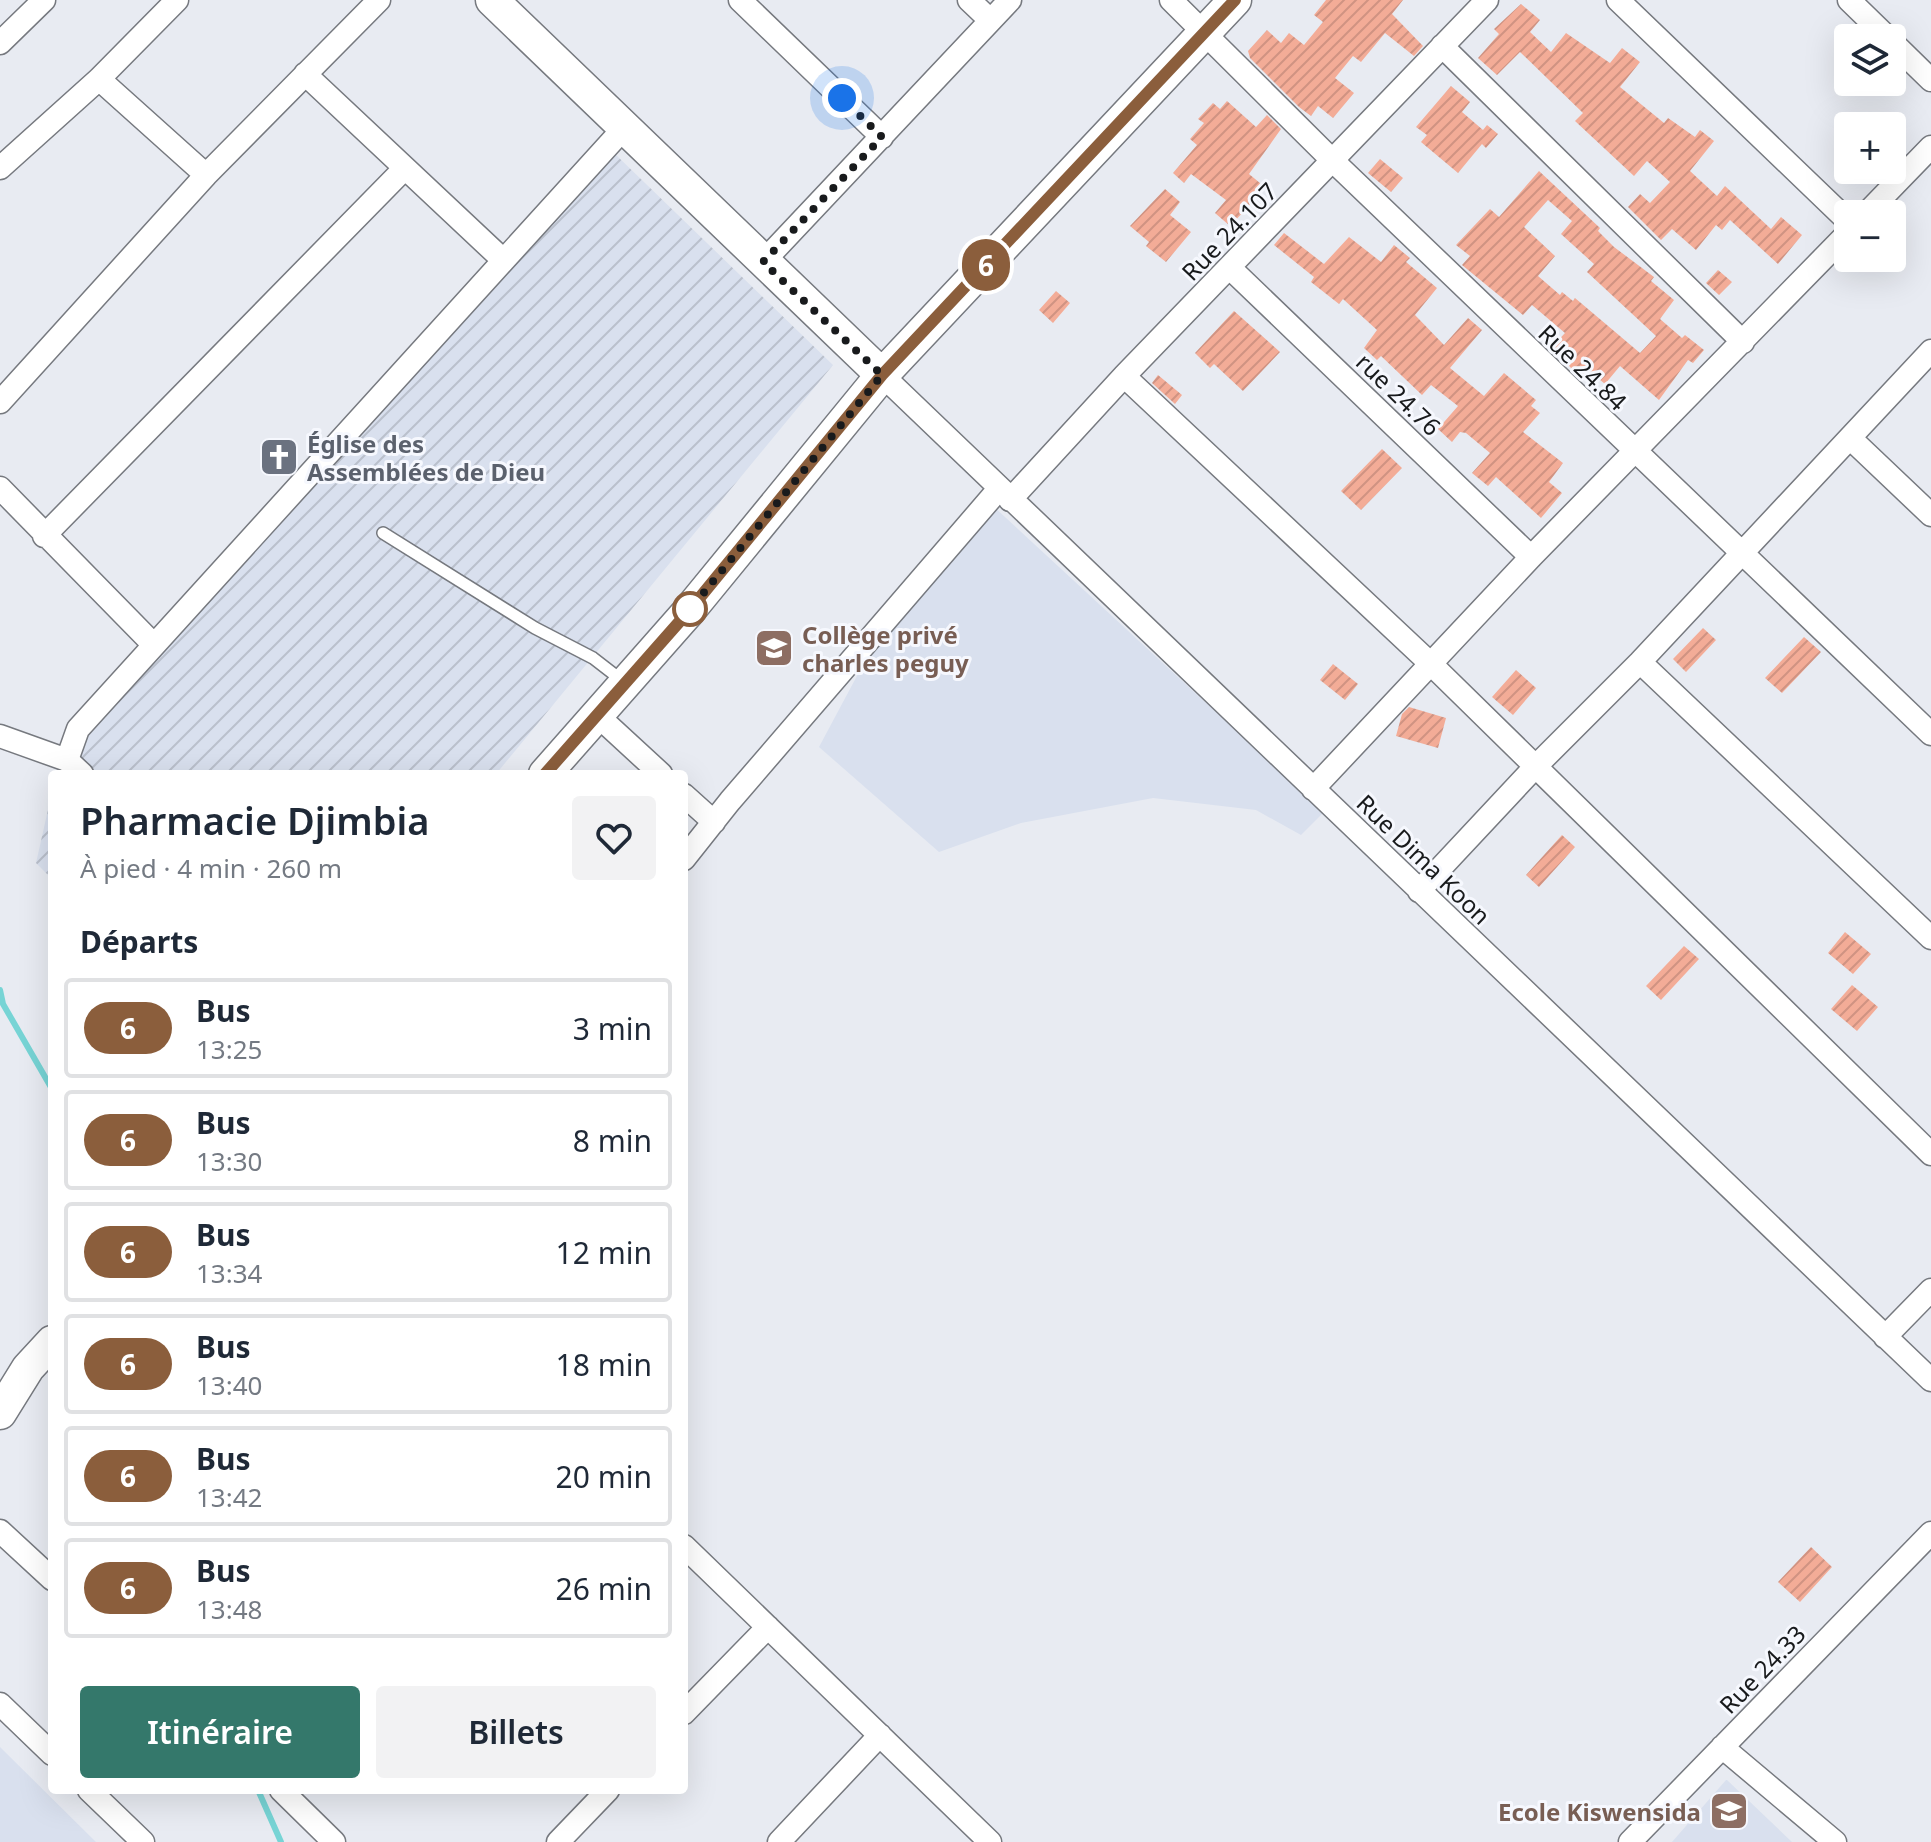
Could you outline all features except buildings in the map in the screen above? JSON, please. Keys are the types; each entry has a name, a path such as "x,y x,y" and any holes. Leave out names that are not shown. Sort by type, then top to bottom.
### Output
{"street":[{"path":"0,43 44,0"},
{"path":"0,168 99,79 177,0"},
{"path":"0,402 206,175 379,0"},
{"path":"492,0 882,375"},
{"path":"740,0 882,137"},
{"path":"969,0 990,20"},
{"path":"763,262 1010,0"},
{"name":"Rue 24.84","path":"1171,0 1634,452 1931,734"},
{"path":"549,770 626,684 882,375 1235,0"},
{"name":"Rue 24.107","path":"688,854 1004,495 1230,268 1487,0"},
{"path":"1618,0 1834,208"},
{"path":"1849,0 1874,24"},
{"path":"1442,46 1743,342"},
{"path":"1906,56 1931,80"},
{"path":"305,74 403,170 502,259"},
{"path":"99,79 206,175"},
{"path":"0,736 75,767 78,729 152,643 624,128"},
{"path":"1880,200 1931,147"},
{"path":"44,536 403,170"},
{"path":"1313,789 1531,557 1834,248"},
{"name":"rue 24.76","path":"1230,268 1531,557"},
{"path":"1419,891 1535,767 1640,662 1931,351"},
{"name":"Rue Dima Koon","path":"882,375 1931,1380"},
{"path":"1124,376 1432,665 1931,1154"},
{"path":"1850,438 1931,515"},
{"path":"0,488 152,643"},
{"path":"1640,662 1931,938"},
{"path":"598,716 657,770"},
{"path":"688,799 714,822"},
{"path":"1885,1337 1931,1290"},
{"path":"0,1413 14,1375 48,1345"},
{"path":"0,1531 48,1575"},
{"name":"Rue 24.33","path":"1630,1842 1931,1533"},
{"path":"688,1550 990,1842"},
{"path":"688,1709 768,1627"},
{"path":"0,1704 48,1750"},
{"path":"779,1842 880,1735"},
{"path":"1722,1747 1835,1842"},
{"path":"93,1794 143,1842"},
{"path":"285,1794 334,1842"},
{"path":"558,1842 604,1794"}],"lane":[{"path":"383,533 535,628 593,658 626,684"}],"shaded area":[{"path":"614,153 833,365 499,770 57,770 58,763"},
{"path":"992,505 1324,812 1301,835 1256,810 1153,798 1021,823 939,852 819,747 874,644"},
{"path":"48,810 48,875 36,863"},
{"path":"0,1747 96,1842 0,1842"},
{"name":"Ecole Kiswensida","path":"1727,1780 1792,1842 1672,1842"}],"waterway":[{"path":"0,990 3,1004 48,1082"},
{"path":"260,1794 281,1842"}],"bus line":[{"name":"6","path":"549,770 688,612 882,375 1235,0"}],"place":[{"name":"Église des Assemblées de Dieu","path":"279,457"},
{"name":"Collège privé charles peguy","path":"774,648"},
{"name":"Ecole Kiswensida","path":"1729,1811"}],"route":[{"path":"690,609 688,612 882,375 763,262 882,137 842,98"}]}
